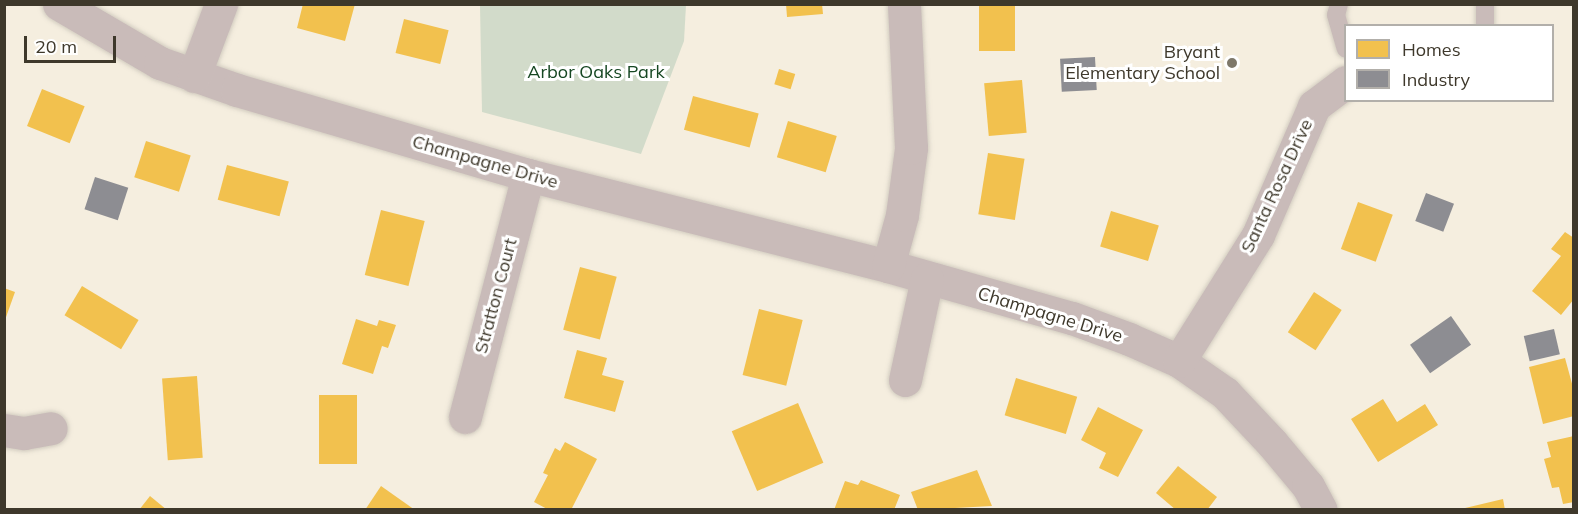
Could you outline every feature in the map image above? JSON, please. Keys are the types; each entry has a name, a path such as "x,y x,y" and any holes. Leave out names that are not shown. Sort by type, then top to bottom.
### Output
{"street":[{"name":"Champagne Drive","path":"59,4 122,44 194,76 528,175 888,266 1072,318 1179,361 1225,393 1308,486 1321,510"},
{"path":"194,76 220,4"},
{"path":"888,266 902,215 911,148 904,4"},
{"name":"Santa Rosa Drive","path":"1179,361 1258,235 1314,106 1344,84"},
{"name":"Stratton Court","path":"465,417 528,175"},
{"path":"905,380 927,278"},
{"path":"4,430 24,433 51,428"}],"lane":[{"path":"1339,4 1336,15 1344,42"},
{"path":"1485,4 1485,24"}],"green space":[{"name":"Arbor Oaks Park","path":"480,5 686,5 684,41 641,154 482,112"}],"building: Homes":[{"path":"303,4 355,4 345,41 297,28"},
{"path":"786,4 822,4 823,14 787,17"},
{"path":"979,4 1015,4 1015,51 979,51"},
{"path":"404,19 449,30 440,64 396,53"},
{"path":"779,69 795,74 791,89 774,84"},
{"path":"1022,80 1027,133 989,136 984,83"},
{"path":"42,89 85,106 70,143 27,126"},
{"path":"693,96 759,114 750,147 684,130"},
{"path":"788,121 837,136 826,172 777,157"},
{"path":"146,141 191,156 179,192 134,177"},
{"path":"988,153 1025,159 1015,220 978,214"},
{"path":"227,165 289,182 280,216 218,200"},
{"path":"1358,202 1393,215 1376,262 1341,249"},
{"path":"381,210 425,221 408,286 365,275"},
{"path":"1111,211 1159,226 1148,261 1100,246"},
{"path":"1565,232 1574,238 1574,299 1561,315 1532,291 1561,256 1551,249"},
{"path":"580,267 617,277 600,340 563,330"},
{"path":"82,286 139,320 121,349 64,315"},
{"path":"4,288 15,292 5,320 4,320"},
{"path":"1314,292 1342,310 1316,350 1288,332"},
{"path":"759,309 803,320 786,386 743,375"},
{"path":"356,319 377,326 379,320 396,325 388,348 382,346 373,374 342,364"},
{"path":"577,350 607,358 602,375 624,381 615,412 564,398"},
{"path":"1565,358 1574,391 1574,416 1543,424 1529,367"},
{"path":"197,376 203,458 168,460 162,378"},
{"path":"1016,378 1077,397 1066,434 1005,415"},
{"path":"319,395 357,395 357,464 319,464"},
{"path":"1383,399 1397,422 1425,404 1438,425 1378,462 1351,419"},
{"path":"798,403 823,463 757,491 732,431"},
{"path":"1098,407 1143,430 1118,477 1099,468 1106,453 1081,440"},
{"path":"1574,436 1574,502 1563,504 1559,487 1552,488 1544,459 1551,457 1547,442"},
{"path":"565,442 597,459 571,510 549,510 534,502 548,475 543,473 555,448 560,451"},
{"path":"1178,466 1217,497 1207,510 1176,510 1156,493"},
{"path":"977,470 992,506 918,510 911,492"},
{"path":"861,480 900,495 894,510 834,510 845,481 858,485"},
{"path":"381,486 415,510 365,510"},
{"path":"150,496 167,510 139,510"},
{"path":"1503,499 1505,510 1461,510 1461,509"}],"building: Industry":[{"path":"1095,57 1097,90 1062,92 1060,59"},
{"path":"95,177 128,188 118,220 84,209"},
{"path":"1426,193 1454,204 1443,232 1415,221"},
{"path":"1451,316 1471,345 1430,373 1410,345"},
{"path":"1554,329 1560,354 1530,361 1524,336"}],"place":[{"name":"Bryant Elementary School","path":"1232,63"}]}
